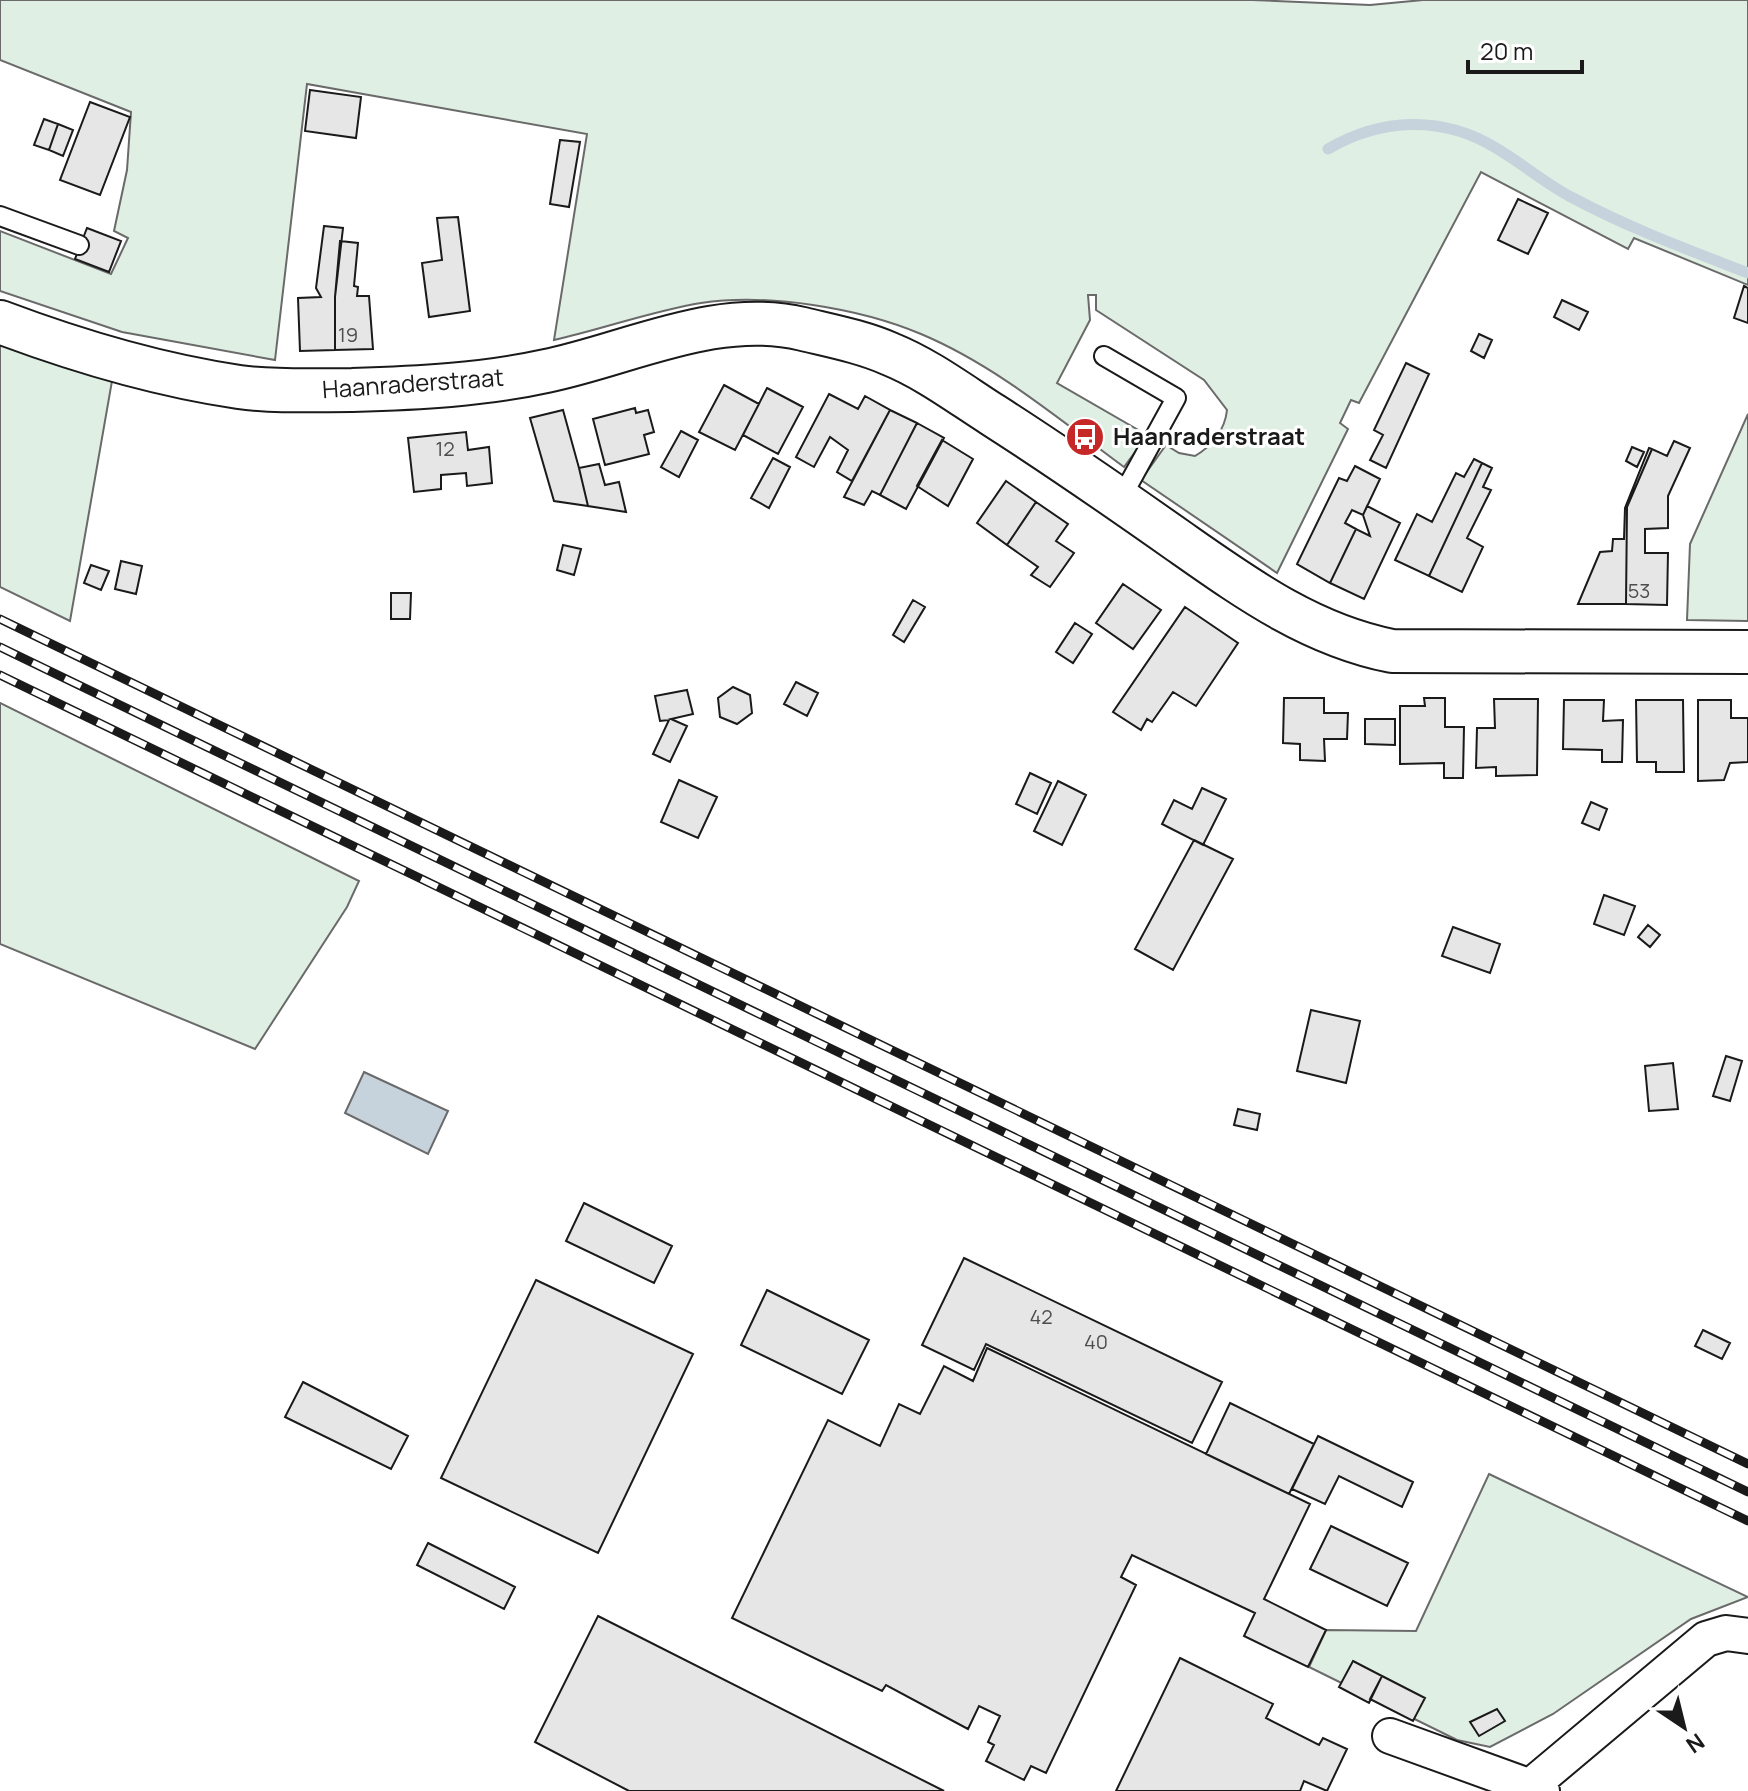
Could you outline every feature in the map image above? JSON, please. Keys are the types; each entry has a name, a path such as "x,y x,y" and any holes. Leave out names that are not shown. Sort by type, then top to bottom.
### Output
{"street":[{"name":"Haanraderstraat","path":"0,322 181,377 244,388 306,390 426,388 487,382 550,371 709,328 797,328 888,352 919,367 1269,603 1318,629 1362,645 1392,651 1748,652"},
{"path":"1390,1736 1537,1788 1706,1639 1726,1633 1748,1636"}],"lane":[{"path":"0,216 79,245"},
{"path":"1104,356 1176,398 1120,500"}],"green space":[{"path":"0,0 1252,0 1370,5 1423,0 1748,0 1748,285 1634,238 1628,249 1481,172 1359,403 1351,400 1340,423 1348,429 1277,573 1141,480 1166,445 1179,453 1195,456 1207,447 1217,437 1227,410 1204,380 1096,310 1096,295 1088,295 1090,320 1057,383 1140,431 1138,448 1124,467 1026,394 975,361 921,334 842,310 784,302 727,300 664,311 554,340 587,134 307,84 275,360 122,332 0,291 0,231 111,274 128,238 114,231 127,170 131,112 0,60"},
{"path":"0,343 112,381 70,621 0,587"},
{"path":"1748,414 1748,621 1687,620 1690,544"},
{"path":"0,703 359,881 347,907 255,1049 0,944"},
{"path":"1489,1474 1748,1597 1691,1619 1553,1714 1490,1747 1457,1740 1309,1667 1326,1630 1416,1631"}],"shaded area":[{"path":"364,1072 448,1111 428,1154 345,1113"}],"building":[{"path":"310,90 361,97 356,138 305,131"},
{"path":"90,102 130,117 100,195 60,180"},
{"path":"44,119 58,124 49,150 34,145"},
{"path":"58,124 73,130 63,156 49,150"},
{"path":"560,140 580,142 569,207 550,204"},
{"path":"1518,199 1548,213 1528,254 1498,240"},
{"path":"458,217 470,311 429,317 422,263 442,260 437,218"},
{"path":"324,226 343,228 335,297 335,350 300,351 298,298 321,297 316,288"},
{"path":"87,228 121,241 109,272 75,259"},
{"path":"340,241 358,243 354,286 358,287 357,296 369,296 373,349 335,350 335,297"},
{"path":"1744,286 1748,288 1748,323 1734,318"},
{"path":"1562,300 1588,312 1579,330 1554,317"},
{"path":"1479,334 1492,340 1484,358 1471,351"},
{"path":"1406,363 1429,374 1386,468 1370,460 1383,435 1374,430"},
{"path":"724,385 759,404 735,450 699,432"},
{"path":"767,388 803,407 778,454 743,435"},
{"path":"829,394 858,409 865,396 890,410 852,481 837,472 848,450 830,437 814,467 796,457"},
{"path":"635,408 636,413 648,410 654,432 644,435 649,454 605,465 593,419"},
{"path":"563,410 588,506 554,501 530,418"},
{"path":"890,410 917,423 880,495 872,491 864,505 844,497"},
{"path":"917,423 944,438 906,509 880,495"},
{"path":"681,431 698,440 679,477 661,467"},
{"path":"466,432 468,450 489,447 492,483 467,486 466,473 441,475 441,489 414,492 408,438"},
{"path":"942,440 973,459 948,506 917,486"},
{"path":"1674,441 1690,448 1668,496 1668,528 1645,529 1645,553 1668,553 1667,605 1626,604 1627,507 1652,449 1667,456"},
{"path":"1632,447 1644,452 1637,467 1626,461"},
{"path":"1649,448 1652,449 1627,507 1626,604 1578,604 1600,552 1612,551 1613,539 1624,539 1625,508"},
{"path":"773,458 790,467 769,508 751,498"},
{"path":"1474,459 1482,463 1429,576 1395,560 1417,514 1432,522 1456,473 1464,477"},
{"path":"1482,463 1492,468 1483,487 1491,490 1467,538 1483,547 1462,592 1429,576"},
{"path":"599,464 605,485 619,482 626,512 588,506 579,468"},
{"path":"1355,466 1380,479 1363,515 1352,510 1345,523 1356,529 1330,583 1297,564 1339,478 1347,481"},
{"path":"1006,481 1036,502 1007,545 977,523"},
{"path":"1036,502 1068,524 1056,541 1074,553 1050,587 1031,575 1038,567 1007,545"},
{"path":"1367,506 1400,523 1364,599 1330,583 1356,529 1370,536 1363,515"},
{"path":"563,545 581,549 574,575 557,570"},
{"path":"121,561 142,566 136,594 115,589"},
{"path":"91,565 109,571 101,590 84,583"},
{"path":"1123,584 1161,610 1133,649 1096,623"},
{"path":"391,593 411,593 410,619 391,619"},
{"path":"913,600 925,607 904,642 893,635"},
{"path":"1185,607 1238,643 1196,706 1173,692 1152,722 1147,719 1141,730 1113,712"},
{"path":"1075,623 1092,634 1073,663 1056,652"},
{"path":"796,682 818,693 807,716 784,704"},
{"path":"733,687 750,695 752,713 737,724 720,717 718,698"},
{"path":"687,690 693,714 671,719 687,726 670,762 653,754 669,720 660,721 655,696"},
{"path":"1284,698 1324,698 1324,713 1348,713 1347,739 1324,739 1325,761 1300,760 1300,744 1283,743"},
{"path":"1424,698 1445,698 1445,727 1464,727 1463,778 1444,778 1444,763 1400,764 1400,706 1425,706"},
{"path":"1494,699 1538,699 1537,775 1496,776 1496,767 1476,768 1477,728 1495,728"},
{"path":"1564,700 1604,700 1603,721 1623,720 1622,762 1602,762 1602,750 1563,749"},
{"path":"1636,700 1683,700 1684,772 1656,772 1656,762 1637,762"},
{"path":"1698,700 1731,700 1731,718 1748,718 1748,762 1730,763 1724,780 1698,781"},
{"path":"1365,719 1395,719 1395,745 1365,744"},
{"path":"1030,773 1051,783 1037,814 1016,804"},
{"path":"679,780 717,797 698,838 661,822"},
{"path":"1058,781 1086,795 1062,845 1034,831"},
{"path":"1202,788 1226,799 1203,845 1162,824 1174,800 1192,809"},
{"path":"1591,802 1607,809 1599,830 1582,823"},
{"path":"1194,840 1233,859 1173,970 1135,949"},
{"path":"1604,895 1635,906 1624,935 1594,924"},
{"path":"1648,925 1660,935 1650,947 1638,937"},
{"path":"1453,927 1500,944 1490,973 1442,956"},
{"path":"1311,1010 1360,1021 1346,1083 1297,1071"},
{"path":"1726,1056 1742,1061 1730,1101 1713,1096"},
{"path":"1673,1063 1678,1109 1649,1111 1645,1066"},
{"path":"1238,1109 1260,1114 1257,1130 1234,1125"},
{"path":"584,1203 672,1246 654,1283 566,1241"},
{"path":"964,1258 1222,1382 1192,1443 986,1344 974,1370 922,1345"},
{"path":"536,1280 693,1354 598,1553 441,1478"},
{"path":"767,1290 869,1340 842,1394 741,1345"},
{"path":"1703,1330 1730,1343 1722,1359 1695,1346"},
{"path":"987,1348 1310,1504 1264,1599 1326,1630 1308,1667 1244,1636 1255,1613 1132,1555 1121,1577 1136,1585 1046,1773 1031,1766 1024,1780 986,1761 994,1745 988,1742 1000,1716 979,1706 968,1729 886,1685 882,1691 732,1618 828,1420 880,1446 899,1404 920,1414 944,1366 973,1381"},
{"path":"303,1382 408,1436 391,1469 285,1417"},
{"path":"1230,1403 1314,1444 1289,1494 1206,1454"},
{"path":"1318,1436 1413,1482 1402,1507 1339,1476 1325,1504 1292,1489"},
{"path":"1331,1526 1408,1563 1387,1606 1310,1569"},
{"path":"428,1543 515,1587 504,1609 417,1565"},
{"path":"598,1616 944,1791 629,1791 535,1742"},
{"path":"1180,1658 1273,1704 1266,1718 1319,1745 1323,1738 1347,1749 1327,1791 1304,1781 1300,1791 1116,1791"},
{"path":"1353,1661 1382,1676 1369,1703 1339,1687"},
{"path":"1382,1676 1425,1698 1413,1721 1370,1699"},
{"path":"1497,1709 1505,1721 1479,1736 1470,1722"}],"waterway":[{"path":"1328,149 1369,131 1390,126 1412,124 1454,130 1496,148 1553,187 1594,209 1748,273"}],"railway":[{"path":"0,619 1748,1464"},
{"path":"0,647 1748,1492"},
{"path":"0,675 1748,1521"}],"place":[{"name":"Haanraderstraat","path":"1085,437"}]}
